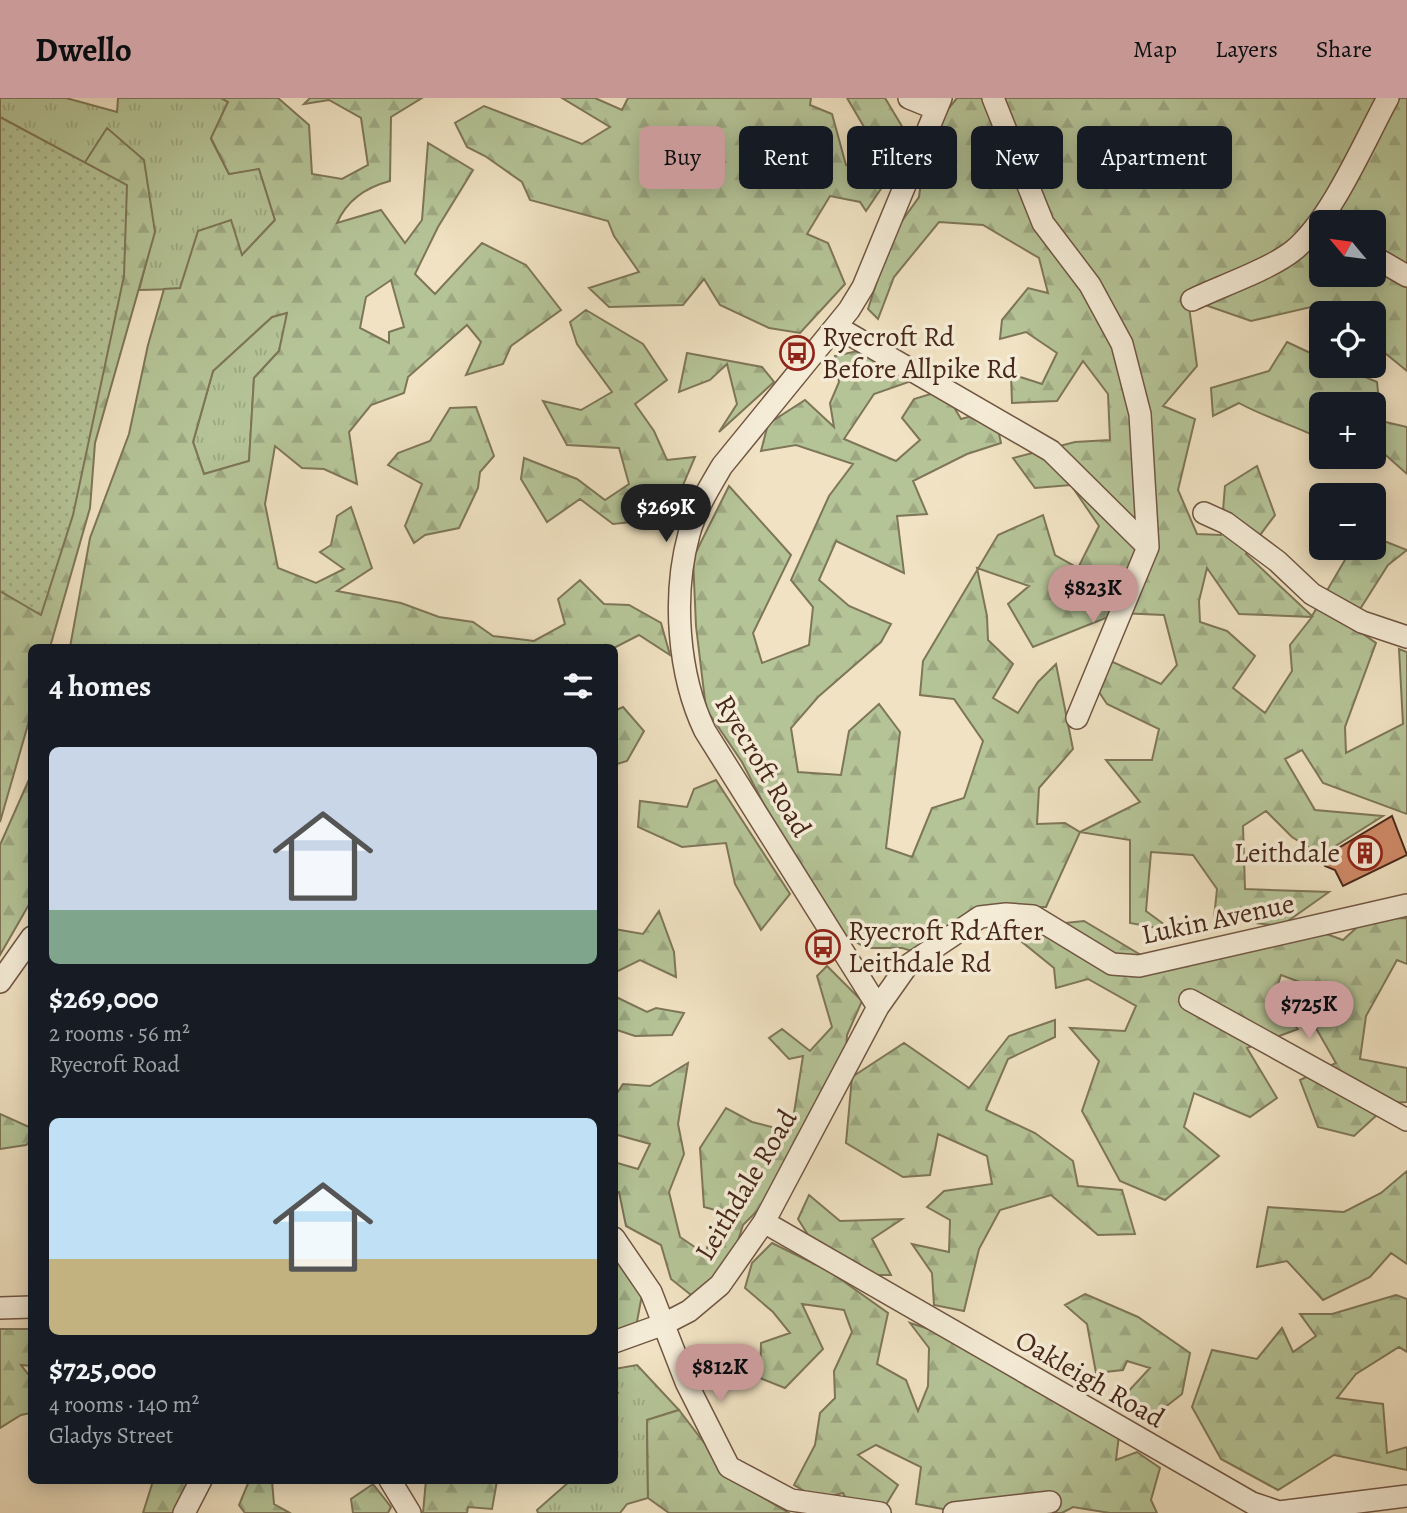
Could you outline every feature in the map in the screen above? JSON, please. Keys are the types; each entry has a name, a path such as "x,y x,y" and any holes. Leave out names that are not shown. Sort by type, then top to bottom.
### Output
{"street":[{"path":"909,98 938,104"},
{"path":"993,98 1043,223 1090,285 1122,344 1140,414 1148,547 1077,718"},
{"path":"1327,210 1388,98"},
{"name":"Ryecroft Road","path":"878,1006 705,732 692,705 681,625 681,596 688,537 707,490 722,466 837,327 863,287 938,104"},
{"path":"1192,300 1294,250 1309,235"},
{"path":"1386,264 1407,276"},
{"path":"837,327 1051,451 1148,547"},
{"path":"1204,513 1226,523 1277,561 1311,594 1362,622 1407,637"},
{"name":"Lukin Avenue","path":"878,1006 907,966 979,917 1006,914 1033,916 1112,964 1139,966 1407,905"},
{"path":"0,982 28,943"},
{"path":"1190,1000 1407,1120"},
{"name":"Leithdale Road","path":"618,1341 664,1324 705,1299 720,1285 764,1222 878,1006"},
{"name":"Oakleigh Road","path":"764,1222 1252,1503 1279,1512 1407,1496"},
{"path":"618,1243 645,1280 686,1382 729,1468 791,1500 880,1513"},
{"path":"0,1308 28,1307"},
{"path":"184,1513 199,1484"},
{"path":"392,1484 410,1513"},
{"path":"954,1513 1050,1502"}],"green space":[{"path":"0,98 66,98 117,112 118,98 221,98 228,102 211,139 229,174 259,168 275,220 242,255 180,289 139,290 154,232 80,170 0,210"},
{"path":"221,98 278,98 309,125 312,174 342,179 368,165 361,118 329,100 304,104 310,98 422,98 391,117 390,181 373,187 352,201 337,223 381,210 405,243 422,220 428,143 473,170 438,227 415,274 435,294 482,243 526,265 561,310 511,346 503,364 466,375 481,342 467,325 408,377 404,393 371,405 349,432 357,484 324,469 302,468 275,446 265,504 278,568 316,583 344,569 320,552 331,545 337,516 351,507 372,568 337,591 401,603 439,617 473,622 493,636 534,641 565,624 558,599 580,580 604,604 629,605 661,623 670,655 639,635 618,646 71,644 90,538 129,434 148,345 164,289 180,288 198,231 231,220 242,255 275,220 259,169 229,174 211,138 228,102","holes":["391,280 404,327 389,332 389,343 360,328 366,297","287,313 279,351 254,378 249,461 204,474 193,442 213,371 272,317"]},
{"path":"562,98 595,98 622,110 628,98 811,98 810,105 832,114 847,165 847,189 881,189 866,211 860,202 830,196 807,234 828,243 845,284 800,333 769,328 720,305 704,279 683,305 609,307 589,288 639,272 614,236 608,221 530,200 522,182 467,147 455,123 484,106 582,144 610,127"},
{"path":"847,98 885,98 902,126 863,126"},
{"path":"957,98 1407,98 1407,371 1386,354 1386,301 1309,301 1309,307 1251,321 1188,299 1197,366 1163,406 1195,419 1178,490 1197,534 1221,535 1225,486 1257,466 1275,515 1246,554 1312,616 1345,560 1386,560 1386,542 1407,550 1388,565 1350,625 1376,643 1345,727 1346,753 1403,724 1399,649 1407,652 1407,814 1323,783 1302,750 1285,759 1315,810 1383,816 1321,855 1292,837 1266,811 1243,826 1245,889 1329,892 1281,926 1214,918 1217,889 1193,855 1151,852 1146,911 1173,931 1130,923 1130,840 1080,832 1140,802 1106,760 1152,760 1159,729 1107,704 1087,674 1113,662 1161,684 1177,665 1164,615 1118,613 1033,647 1008,604 1029,586 978,568 998,535 1043,515 1055,555 1078,568 1099,526 1071,485 1035,488 1013,458 1075,442 1110,440 1108,394 1083,361 1057,401 1012,403 1011,374 1042,384 1057,353 1026,332 1000,339 1002,320 1028,288 1048,293 1039,258 983,225 939,222 894,277 878,319 868,309 892,235 919,197 920,189 957,189 957,126 934,126","holes":["1207,568 1239,614 1312,617 1290,645 1292,671 1265,713 1233,688 1255,656 1227,631 1200,622 1199,601"]},
{"path":"0,117 127,185 124,276 73,515 41,615 0,591"},
{"path":"107,128 144,160 155,232 95,443 90,508 51,644 28,644 28,724 0,822 0,210 80,170"},
{"path":"586,310 643,344 667,380 635,404 654,431 667,460 695,457 669,518 613,524 580,499 547,522 521,479 524,458 577,479 605,500 629,484 619,448 567,445 543,401 581,410 612,392 577,344 570,322"},
{"path":"288,312 279,351 254,378 249,461 204,474 193,442 213,371 272,317"},
{"path":"1287,342 1309,352 1309,378 1368,378 1377,382 1378,392 1309,392 1309,434 1239,403 1213,416 1211,388 1269,371"},
{"path":"862,350 923,377 874,394 844,439 896,461 920,440 902,418 914,399 944,390 961,419 994,410 1001,443 967,454 913,481 927,514 897,516 904,573 836,541 819,580 849,606 891,624 881,642 818,697 791,728 798,772 841,775 849,731 879,704 900,732 886,848 912,857 932,808 964,798 983,741 954,699 920,695 923,661 977,570 987,616 988,640 1013,664 993,698 1018,713 1038,682 1056,664 1073,749 1039,788 1037,824 1065,823 1080,832 1046,907 986,907 938,931 915,952 902,948 866,948 811,915 807,888 742,762 706,709 696,626 693,558 729,486 791,555 753,633 762,663 809,645 813,607 791,580 829,496 853,464 796,445 761,451 768,424 805,400 834,427 830,403 839,382 835,356"},
{"path":"687,353 762,367 774,382 719,432 737,404 727,364 710,380 679,392"},
{"path":"476,407 494,456 480,472 478,488 459,528 425,535 414,543 405,526 422,484 388,465 398,453 430,441 450,408"},
{"path":"1386,422 1407,427 1407,474 1386,455"},
{"path":"623,707 644,731 627,761 618,764 618,709"},
{"path":"716,780 790,894 761,930 735,884 726,843 682,847 638,827 640,801 687,807 694,789"},
{"path":"28,782 28,906 0,955 0,845"},
{"path":"659,911 674,952 676,977 640,960 618,971 618,930 643,934"},
{"path":"1407,918 1407,964 1397,960 1366,1016 1360,1059 1407,1068 1407,1102 1390,1103 1354,1136 1318,1127 1300,1080 1336,1063 1313,1023 1346,999 1281,975 1272,1003 1298,1029 1247,1048 1277,1098 1250,1117 1194,1093 1184,1127 1219,1156 1165,1200 1120,1181 1082,1111 1099,1061 1070,1028 1125,1031 1136,1006 1088,979 1056,988 1054,968 1006,929 1084,921 1166,970 1321,932 1343,940 1366,919"},
{"path":"827,966 862,1001 847,1035 846,1052 770,1198 743,1225 731,1263 696,1299 671,1279 661,1245 626,1226 618,1193 618,1163 638,1169 650,1144 618,1135 618,1092 623,1084 650,1086 688,1063 678,1124 684,1154 669,1192 680,1237 705,1254 719,1211 704,1207 700,1148 726,1108 752,1122 791,1132 803,1056 789,1059 769,1038 782,1029 810,1051 832,1027 817,976"},
{"path":"618,998 647,1012 656,1008 684,1013 672,1035 635,1036 618,1030"},
{"path":"1055,1020 1055,1037 1008,1059 986,1110 1035,1133 1073,1161 1078,1186 1122,1190 1135,1234 1098,1235 1051,1195 1000,1210 979,1249 964,1311 934,1305 932,1273 912,1244 949,1252 950,1220 927,1207 944,1191 992,1184 987,1156 938,1134 930,1175 903,1177 846,1143 852,1077 904,1043 969,1088 1009,1036"},
{"path":"0,1114 28,1127 28,1143 0,1149"},
{"path":"1407,1171 1407,1264 1391,1253 1370,1277 1323,1300 1287,1261 1257,1267 1268,1207 1344,1212 1381,1193"},
{"path":"809,1195 840,1221 902,1219 872,1239 891,1275 854,1275 815,1246 798,1219"},
{"path":"618,1237 644,1284 636,1327 618,1334"},
{"path":"772,1243 829,1271 888,1313 877,1364 906,1380 918,1411 928,1386 929,1348 910,1323 932,1330 1119,1435 1116,1460 1137,1452 1160,1468 1151,1500 1157,1513 1110,1513 1073,1507 1062,1513 964,1513 916,1504 921,1467 876,1445 858,1455 898,1485 881,1513 854,1513 843,1493 818,1499 794,1485 815,1445 820,1413 835,1398 834,1371 852,1332 844,1310 802,1304 823,1349 785,1388 760,1378 761,1343 790,1333 773,1312 745,1288 752,1263"},
{"path":"1085,1294 1138,1317 1190,1353 1182,1394 1155,1415 1124,1396 1150,1368 1127,1361 1123,1370 1096,1373 1087,1324 1065,1305"},
{"path":"1396,1295 1407,1299 1407,1352 1399,1347 1356,1374 1337,1398 1383,1404 1387,1453 1407,1447 1407,1470 1334,1455 1278,1490 1221,1459 1192,1407 1212,1350 1257,1359 1282,1328 1293,1352 1316,1336 1300,1314 1332,1314"},
{"path":"0,1329 28,1329 28,1366 21,1365 28,1374 28,1414 0,1428"},
{"path":"637,1365 679,1410 647,1420 648,1498 627,1504 620,1513 538,1513 537,1510 567,1484 618,1484 618,1368"},
{"path":"679,1410 732,1479 789,1513 669,1513 648,1498 647,1420"},
{"path":"152,1484 197,1484 179,1513 143,1513"},
{"path":"248,1484 272,1484 274,1504 290,1513 245,1513 239,1505"},
{"path":"373,1484 391,1507 388,1513 353,1513 351,1499"},
{"path":"426,1484 496,1484 492,1509 468,1507 467,1513 423,1513"}],"building":[{"name":"Leithdale","path":"1392,816 1407,855 1343,886 1335,870 1325,866 1320,857 1323,850 1335,850"}],"place":[{"name":"Ryecroft Rd Before Allpike Rd","path":"797,353"},
{"name":"Leithdale","path":"1365,853"},
{"name":"Ryecroft Rd After Leithdale Rd","path":"823,947"}]}
